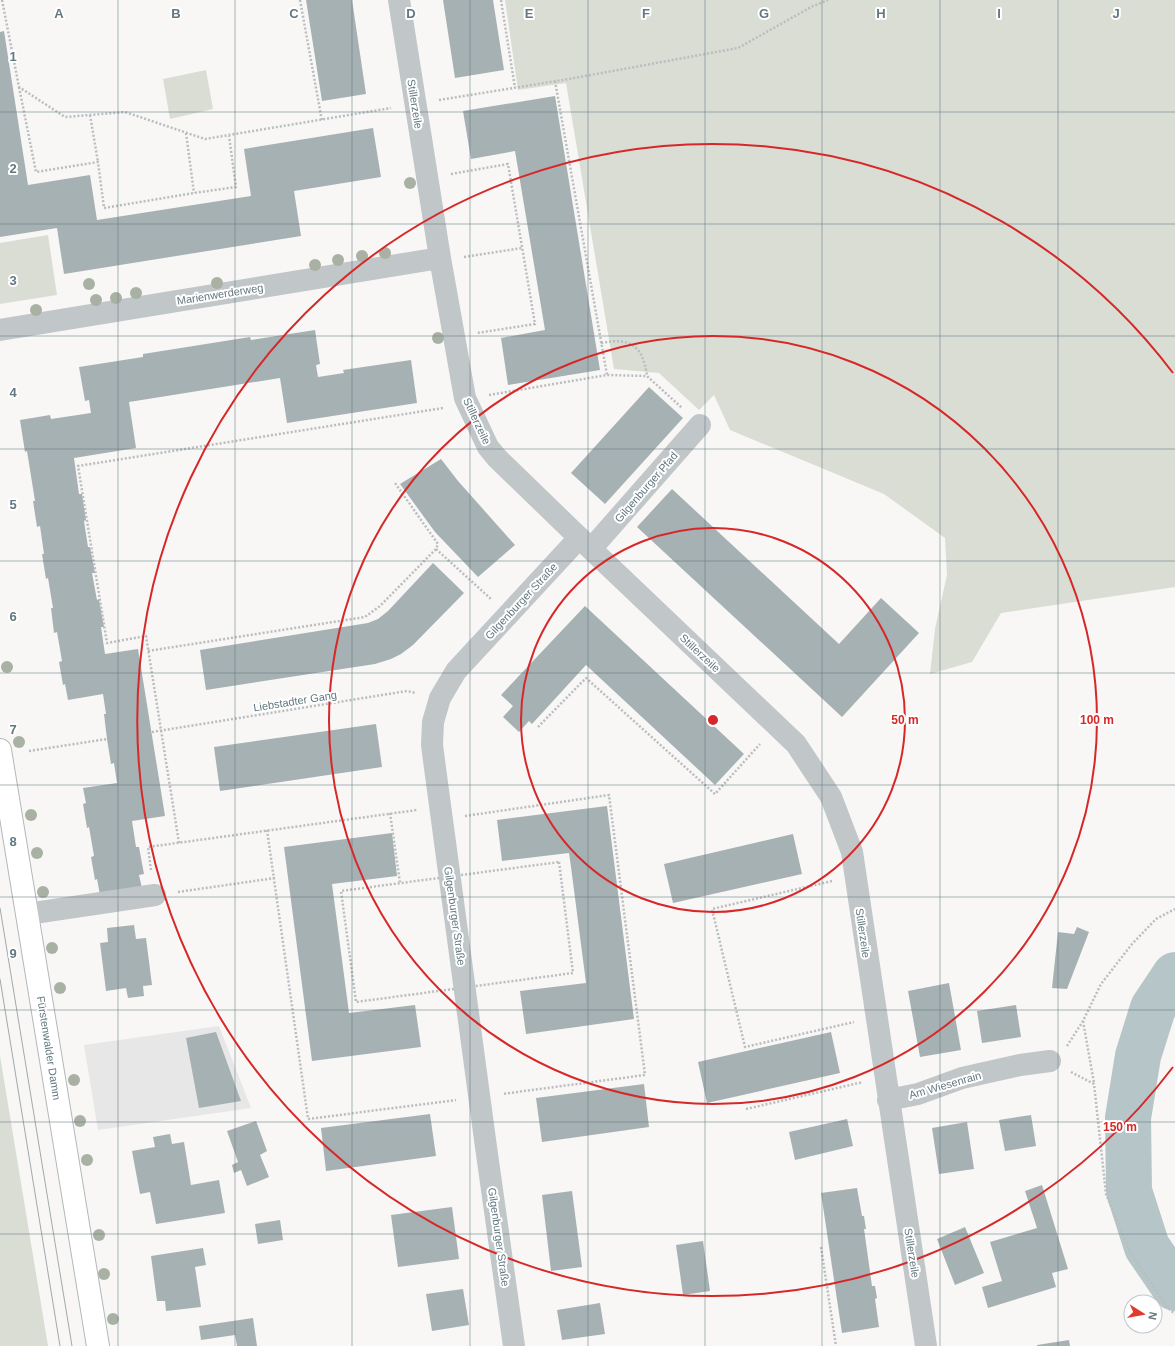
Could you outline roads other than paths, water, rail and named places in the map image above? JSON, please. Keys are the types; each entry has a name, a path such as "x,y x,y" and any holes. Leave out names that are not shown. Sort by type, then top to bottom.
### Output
{"main road":[{"name":"Fürstenwalder Damm","path":"0,750 98,1346"}],"street":[{"name":"Stillerzeile","path":"399,0 453,337 466,401 488,447 497,458 585,544 796,744 831,797 852,852 926,1346"},
{"name":"Marienwerderweg","path":"0,330 440,258"},
{"name":"Gilgenburger Pfad","path":"585,544 700,425"},
{"name":"Gilgenburger Straße","path":"514,1346 449,876 432,745 433,722 440,698 456,671 585,544"},
{"path":"27,914 154,895"},
{"name":"Am Wiesenrain","path":"888,1100 918,1094 962,1078 1020,1065 1050,1061"}],"waterway":[{"path":"1175,975 1153,1008 1138,1056 1128,1118 1129,1191 1147,1247 1175,1288"}],"tram line":[{"path":"0,908 72,1346"},
{"path":"0,979 60,1346"}]}
